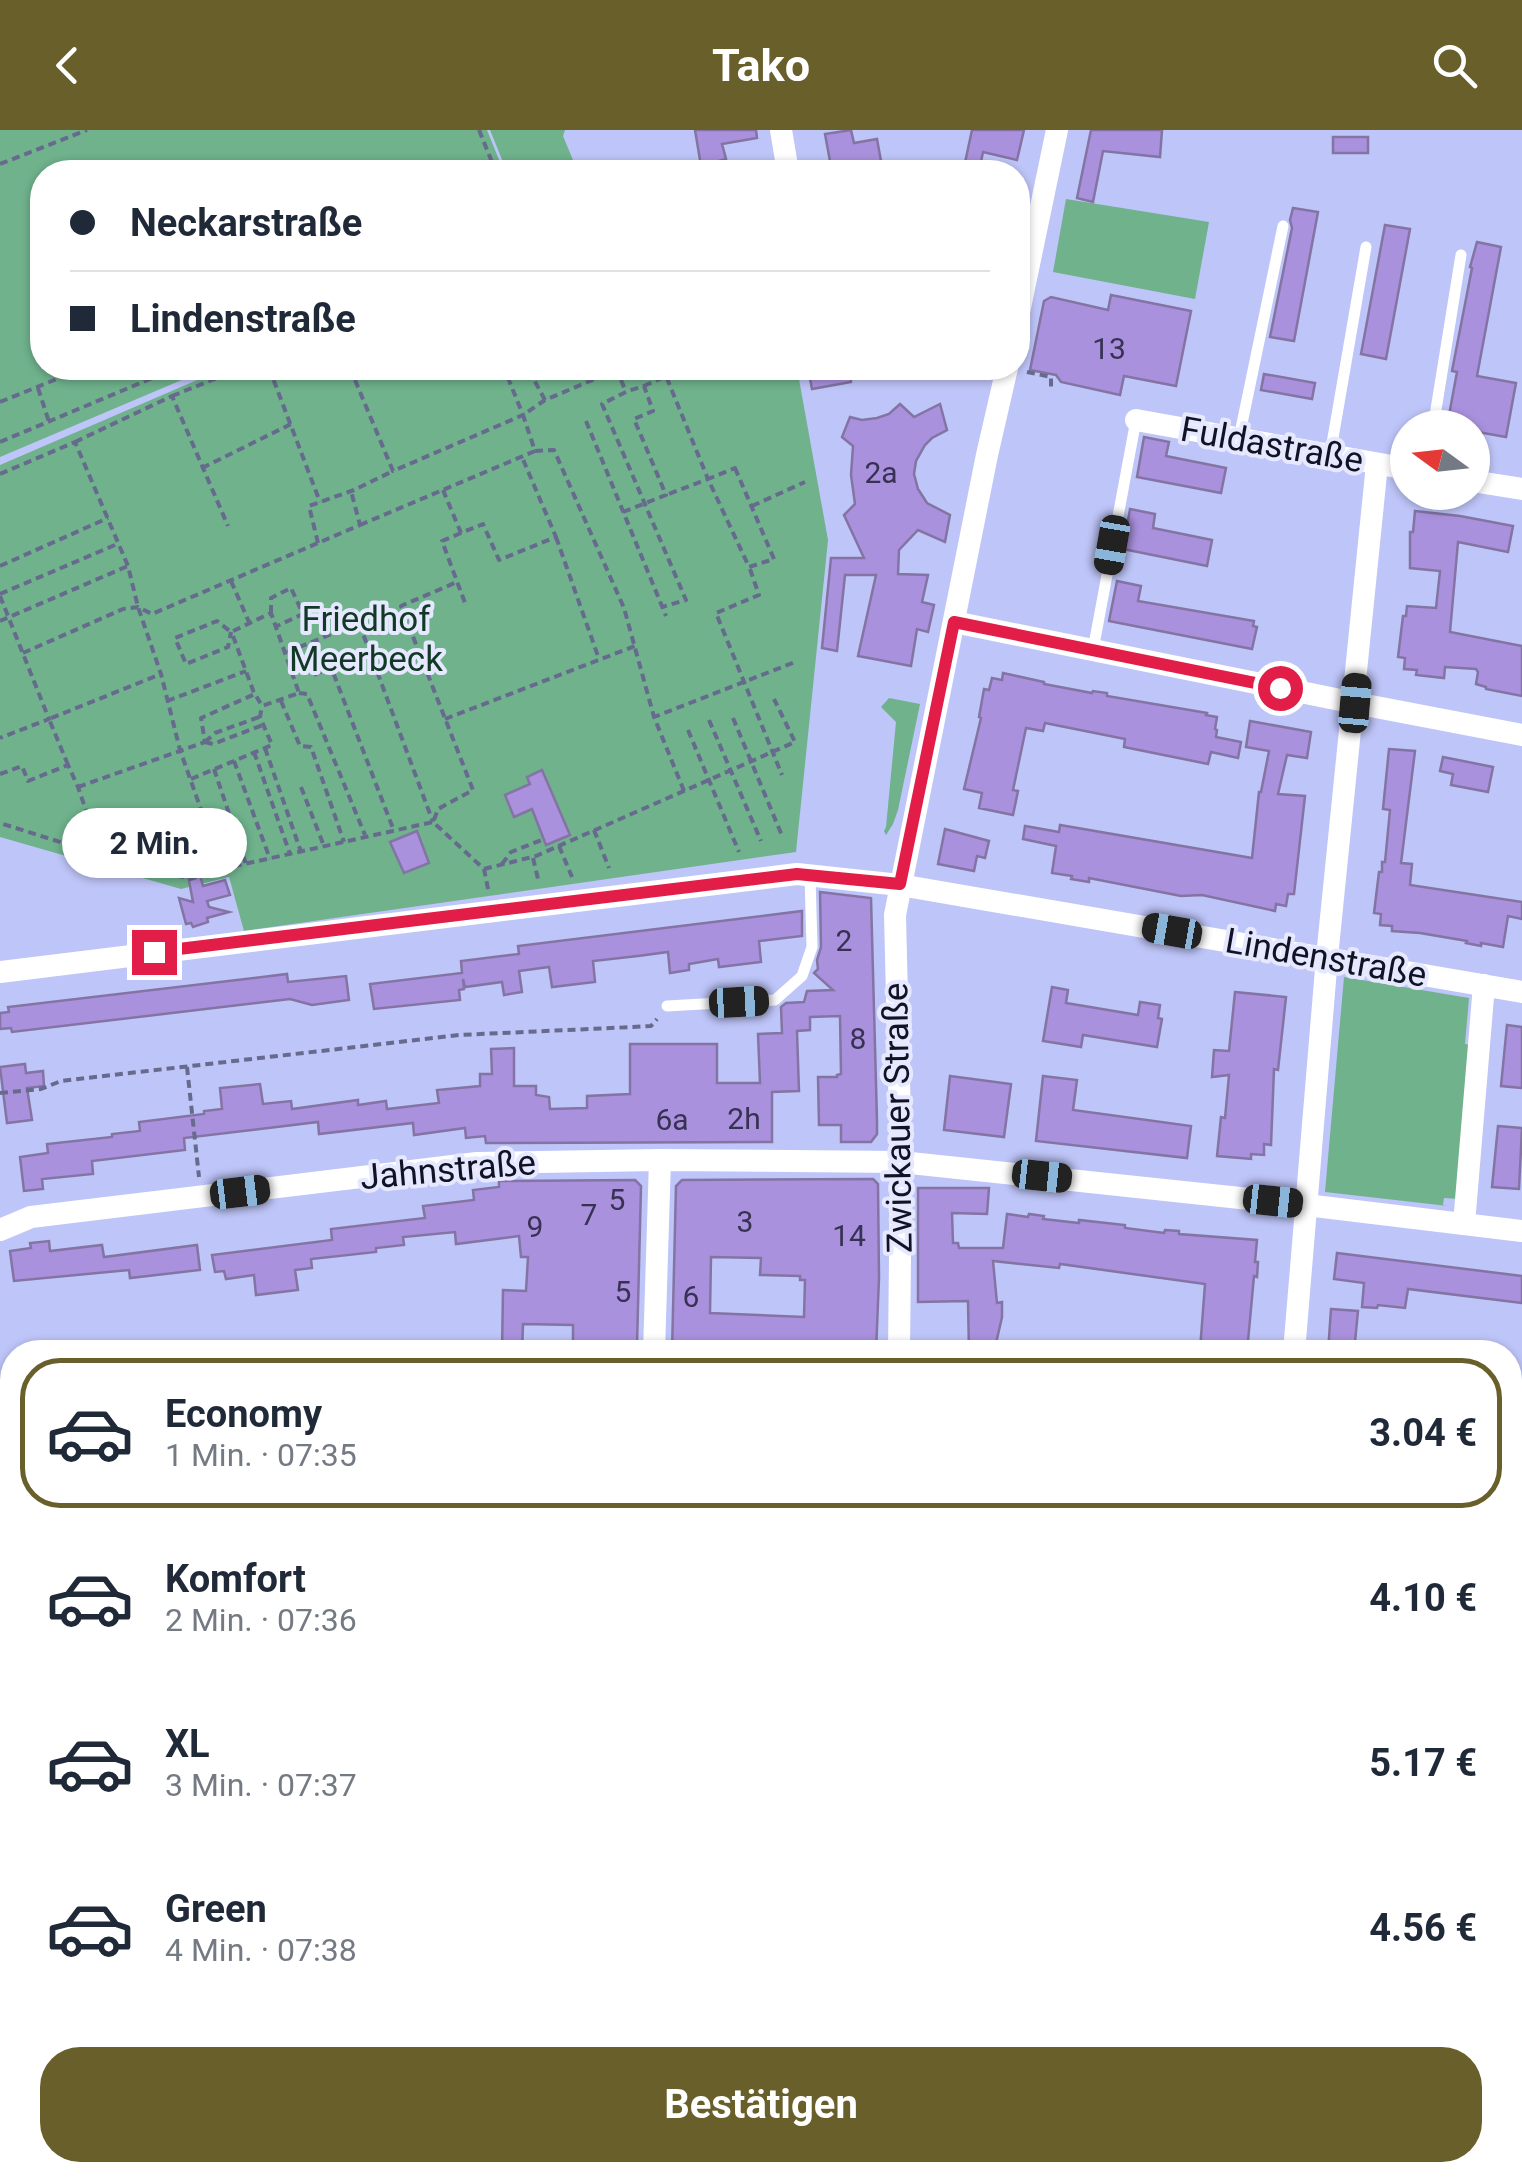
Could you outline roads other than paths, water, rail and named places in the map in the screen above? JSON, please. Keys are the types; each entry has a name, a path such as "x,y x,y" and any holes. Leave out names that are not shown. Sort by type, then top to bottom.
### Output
{"street":[{"path":"781,130 786,160"},
{"path":"1030,259 1057,130"},
{"name":"Zwickauer Straße","path":"899,1340 901,1162 895,915 954,622 1012,380"},
{"name":"Fuldastraße","path":"1136,420 1390,466"},
{"path":"1295,1340 1327,958 1378,464"},
{"path":"1490,484 1522,490"},
{"path":"954,622 1522,735"},
{"name":"Lindenstraße","path":"0,972 797,874 900,884 1522,992"},
{"path":"1464,1224 1484,985"},
{"path":"654,1340 660,1160"},
{"name":"Jahnstraße","path":"0,1230 31,1218 477,1163 660,1160 901,1162 1522,1231"}],"lane":[{"path":"1240,438 1283,226"},
{"path":"1330,456 1366,247"},
{"path":"1436,410 1461,255"},
{"path":"1092,650 1136,420"},
{"path":"667,1006 775,1000 802,976 812,947 810,876"}],"park label":[{"name":"Friedhof Meerbeck","path":"366,639"}]}
